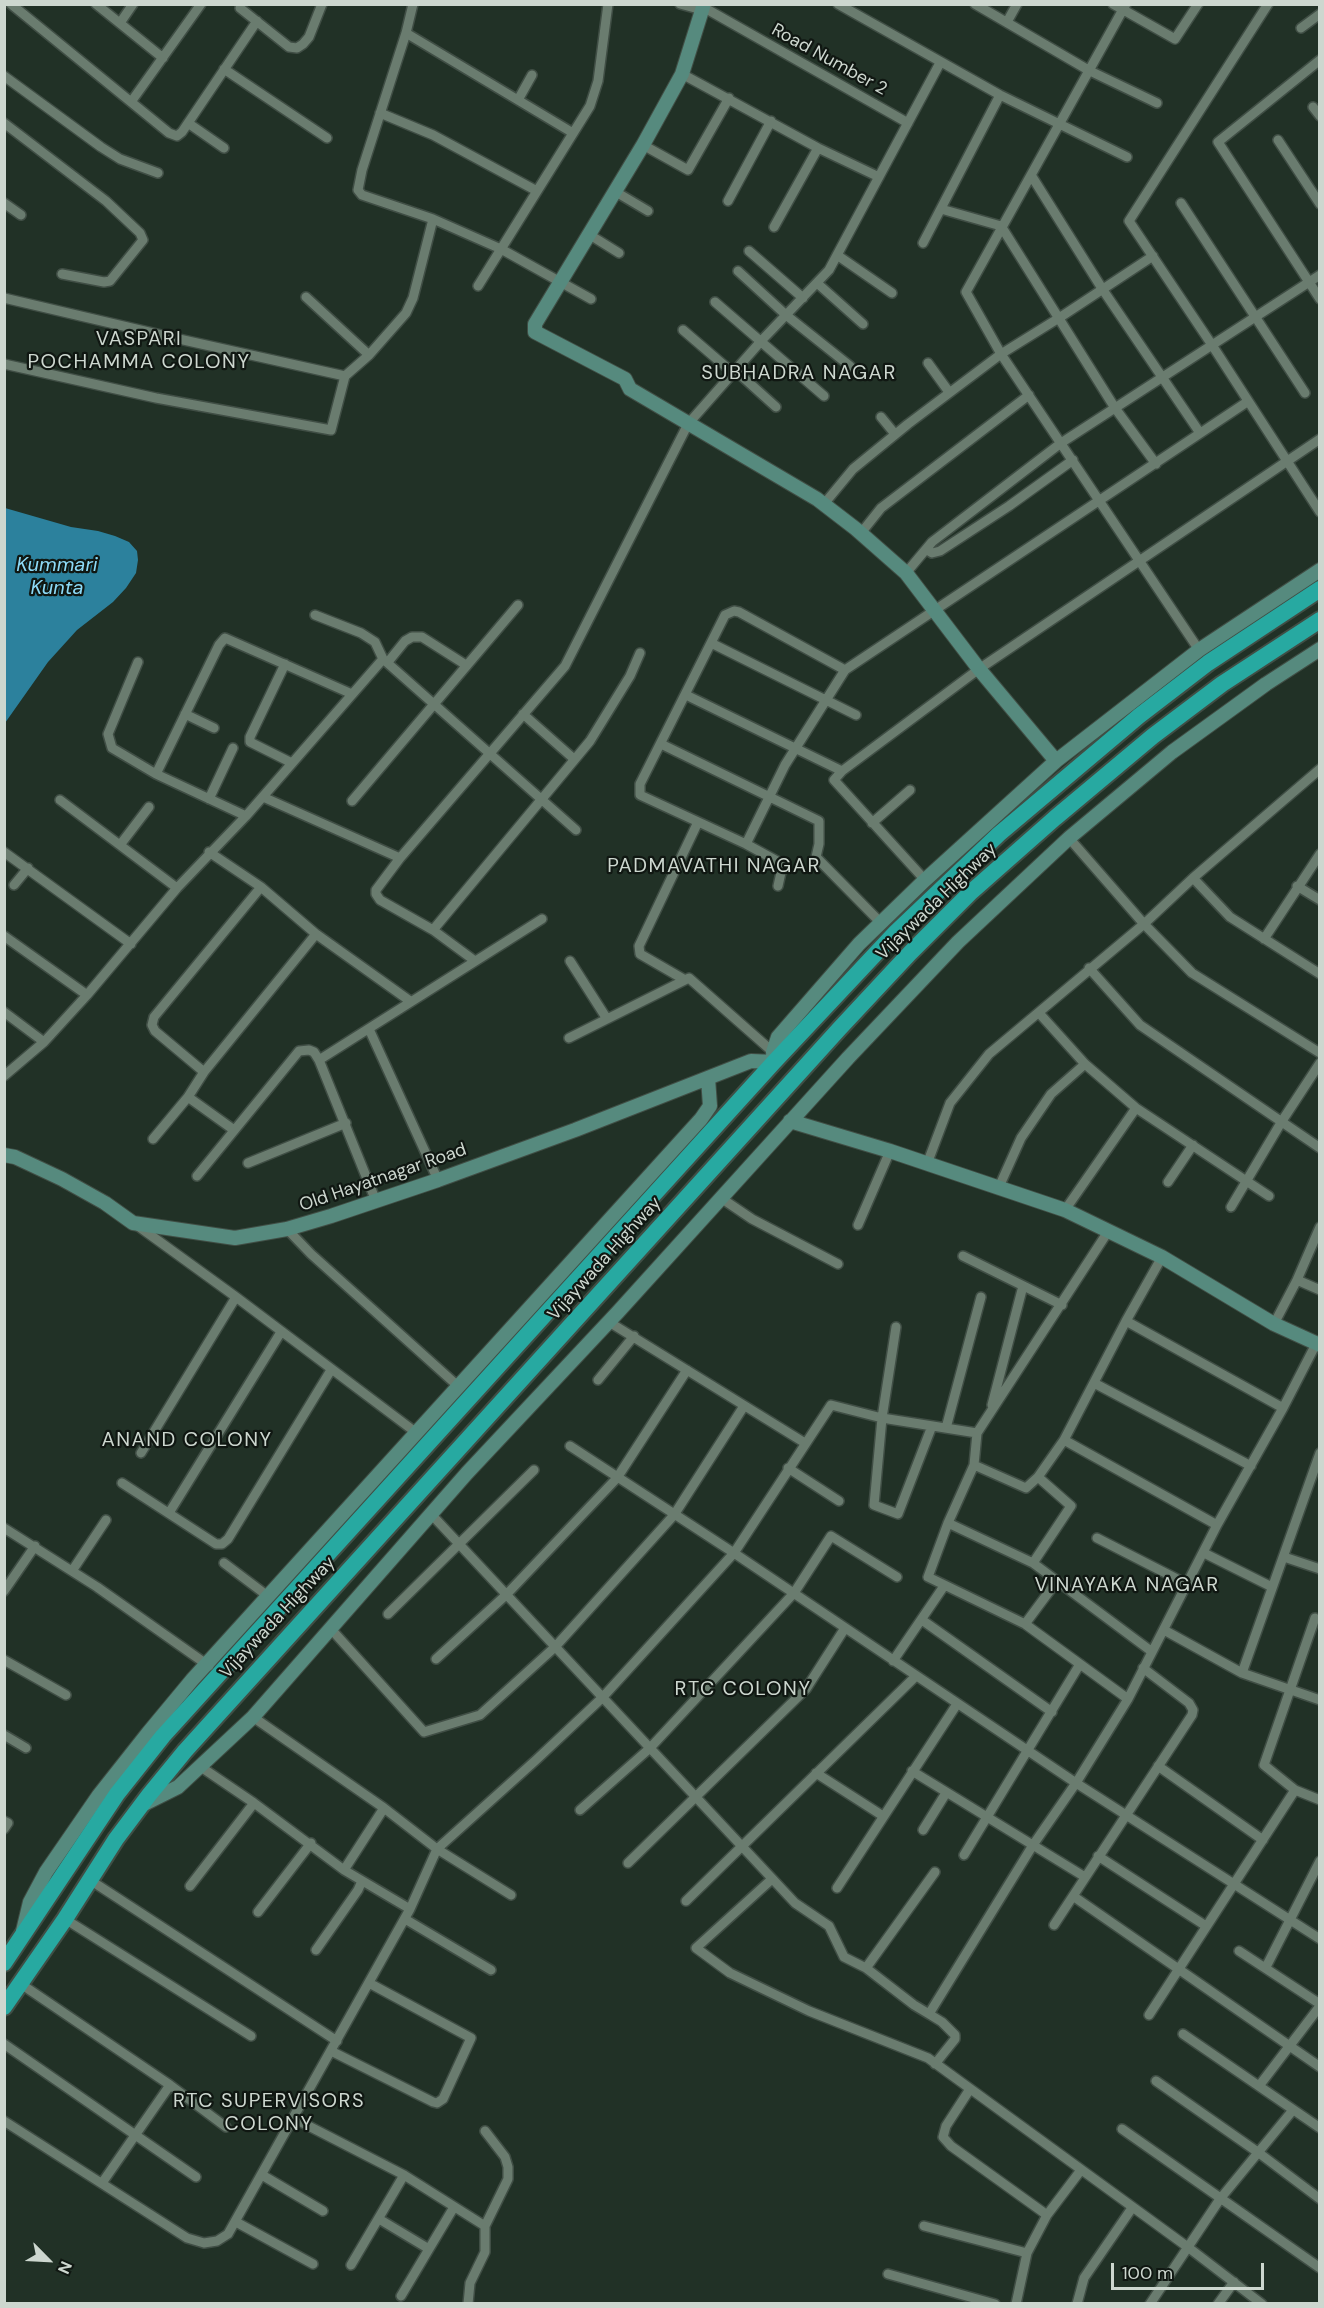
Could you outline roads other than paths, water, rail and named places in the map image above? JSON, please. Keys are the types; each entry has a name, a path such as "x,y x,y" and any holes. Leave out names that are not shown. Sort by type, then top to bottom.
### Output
{"highway":[{"name":"Vijaywada Highway","path":"4,1963 117,1794 164,1736 213,1669 773,1057 896,932 999,834 1139,716 1208,663 1320,589"},
{"name":"Vijaywada Highway","path":"4,2007 141,1805 229,1701 314,1611 413,1498 915,948 1054,818 1153,736 1222,684 1320,620"},
{"path":"1268,624 1281,645"},
{"path":"56,1886 78,1900"}],"street":[{"path":"11,4 174,135 179,135 188,123 257,21"},
{"path":"96,4 163,58"},
{"path":"120,23 133,4"},
{"path":"131,102 201,4"},
{"path":"240,8 289,47 297,48 309,37 322,4"},
{"path":"413,4 358,190 362,195 433,219 501,249 591,299"},
{"path":"478,286 590,106 598,81 608,4"},
{"name":"Road Number 2","path":"680,4 703,7 908,123"},
{"path":"838,4 1000,95 1127,157"},
{"path":"975,4 1090,70 1157,103"},
{"path":"1007,22 1017,4"},
{"path":"1113,4 1124,7 1174,39 1198,4"},
{"path":"1268,4 1129,221 1320,512"},
{"path":"703,7 682,74 644,146 535,324 536,332 625,380 630,389 824,504 861,533 906,573 979,669 1056,761"},
{"path":"1124,7 966,292 1001,354 1199,650"},
{"path":"1301,28 1320,14"},
{"path":"406,33 573,133"},
{"path":"1320,60 1218,142 1320,299"},
{"path":"475,962 433,930 380,900 376,890 400,858 565,666 688,424 762,340 829,270 940,63"},
{"path":"224,69 327,138"},
{"path":"682,74 818,148 879,177"},
{"path":"518,100 532,75"},
{"path":"4,76 101,147 120,159 158,174"},
{"path":"923,243 1000,95"},
{"path":"644,146 688,170 729,98"},
{"path":"1313,107 1320,116"},
{"path":"380,113 433,135 537,191"},
{"path":"728,201 771,121"},
{"path":"4,123 106,201 140,232 143,240 110,280 104,282 62,274"},
{"path":"188,123 224,148"},
{"path":"1278,140 1320,204"},
{"path":"774,227 818,148"},
{"path":"1031,175 1103,290 1200,433"},
{"path":"616,192 648,211"},
{"path":"4,203 21,215"},
{"path":"1181,203 1305,393"},
{"path":"941,209 1001,226 1115,408 1156,464"},
{"path":"4,364 156,398 331,430 345,376 369,355 406,312 413,298 433,219"},
{"path":"590,235 619,253"},
{"path":"749,251 802,298"},
{"path":"837,255 892,293"},
{"path":"824,504 853,469 950,392 1001,354 1153,256"},
{"path":"738,271 786,315 850,366"},
{"path":"906,573 932,542 1061,443 1320,275"},
{"path":"817,283 863,324"},
{"path":"306,297 369,355"},
{"path":"4,298 170,338 345,376"},
{"path":"715,302 762,340 824,396"},
{"path":"684,330 776,406"},
{"path":"928,363 950,392"},
{"path":"861,533 880,508 1029,395"},
{"path":"746,844 785,765 845,670 1247,402"},
{"path":"881,417 895,434"},
{"path":"925,880 834,780 842,771 979,669 1137,560 1320,439"},
{"path":"927,550 932,553 940,551 1009,506 1073,460"},
{"path":"569,1038 689,978 773,1057 778,1037 859,944 925,880 1056,761 1199,650 1320,570"},
{"path":"352,801 518,605"},
{"path":"778,886 782,868 777,861 746,844 640,795 640,784 725,615 734,611 739,612 845,670"},
{"path":"315,615 361,633 375,642 386,661 576,830"},
{"path":"4,1076 44,1042 87,995 177,888 246,816 352,694 405,641 412,637 422,637 466,665"},
{"path":"156,774 222,640 230,640 352,694"},
{"path":"711,643 856,715"},
{"path":"141,1805 178,1787 253,1717 431,1514 609,1322 790,1121 958,942 1069,837 1172,752 1266,684 1320,649"},
{"path":"433,930 590,741 630,676 640,652"},
{"path":"138,662 108,734 112,748 156,774 246,816"},
{"path":"285,664 250,737 250,742 292,763"},
{"path":"686,695 842,771"},
{"path":"185,714 214,728"},
{"path":"523,714 574,759"},
{"path":"660,744 819,821 816,857 881,922"},
{"path":"209,799 233,748"},
{"path":"927,1164 950,1103 989,1054 1144,924 1193,878 1320,769"},
{"path":"872,823 910,790"},
{"path":"262,797 400,858"},
{"path":"60,800 177,888"},
{"path":"120,845 148,807"},
{"path":"685,980 640,954 639,946 698,822"},
{"path":"1069,837 1144,924 1191,973 1320,1053"},
{"path":"4,852 131,944"},
{"path":"210,852 261,887 316,934 410,1001"},
{"path":"1264,939 1320,854"},
{"path":"14,885 28,868"},
{"path":"1193,878 1230,917 1320,974"},
{"path":"1297,886 1320,900"},
{"path":"204,1072 155,1032 152,1026 154,1017 261,887"},
{"path":"319,1060 542,919"},
{"path":"153,1139 316,934"},
{"path":"4,936 87,995"},
{"path":"570,961 608,1019"},
{"path":"1089,968 1140,1025 1320,1148"},
{"path":"4,1012 44,1042"},
{"path":"1039,1012 1085,1064 1136,1108 1269,1196"},
{"path":"369,1029 438,1180"},
{"path":"197,1176 299,1051 309,1050 314,1052 319,1060 376,1201"},
{"name":"Old Hayatnagar Road","path":"4,1155 15,1157 62,1179 105,1203 133,1223 235,1238 287,1229 376,1201 438,1180 751,1061 773,1057"},
{"path":"1231,1208 1282,1121 1320,1063"},
{"path":"999,1186 1022,1138 1051,1094 1085,1064"},
{"path":"21,1939 30,1902 46,1872 99,1795 148,1733 213,1669 269,1597 459,1388 547,1302 701,1119 710,1106 708,1078"},
{"path":"188,1097 234,1130"},
{"path":"1065,1210 1136,1108"},
{"path":"790,1121 890,1150 1065,1210 1162,1257 1274,1324 1318,1345 1217,1525 1128,1699 1076,1783 1033,1845 929,2014"},
{"path":"248,1162 346,1123"},
{"path":"1168,1182 1193,1145"},
{"path":"858,1225 890,1150"},
{"path":"721,1198 752,1219 838,1264"},
{"path":"133,1223 236,1297 418,1434"},
{"path":"1274,1324 1297,1280 1320,1227"},
{"path":"287,1229 310,1254 459,1388"},
{"path":"1109,1230 977,1433 975,1465 948,1523 928,1576 944,1586 1025,1624 1128,1699"},
{"path":"963,1256 1062,1305"},
{"path":"975,1465 1026,1488 1038,1477 1064,1440 1162,1257"},
{"path":"1297,1280 1320,1290"},
{"path":"990,1414 1023,1286"},
{"path":"141,1453 236,1297"},
{"path":"946,1428 981,1297"},
{"path":"1126,1321 1283,1408"},
{"path":"609,1322 805,1443"},
{"path":"896,1328 882,1418 874,1505 898,1514 932,1426"},
{"path":"169,1513 282,1332"},
{"path":"598,1380 634,1336"},
{"path":"122,1483 216,1544 222,1544 228,1539 331,1370"},
{"path":"436,1659 507,1595 617,1478 687,1370"},
{"path":"1094,1383 1251,1466"},
{"path":"4,2121 187,2238 204,2243 217,2241 228,2234 410,1910 437,1849 602,1698 734,1553 831,1405 882,1418 977,1433"},
{"path":"331,1629 424,1732 480,1715 555,1647 674,1515 744,1406"},
{"path":"1064,1440 1217,1525"},
{"path":"570,1446 734,1553 1076,1783 1290,1922 1320,1939"},
{"path":"1242,1672 1320,1453"},
{"path":"788,1468 839,1501"},
{"path":"388,1614 534,1470"},
{"path":"1033,1563 1071,1506 1038,1477"},
{"path":"431,1514 795,1904 829,1926 844,1957 866,1968 914,2005 942,2022 955,2036 935,2064"},
{"path":"72,1571 106,1520"},
{"path":"948,1523 1033,1563 1151,1651"},
{"path":"4,1528 35,1546 213,1669"},
{"path":"580,1810 650,1748 794,1593 831,1536 897,1577"},
{"path":"1097,1538 1187,1584"},
{"path":"4,1591 35,1546"},
{"path":"1204,1553 1272,1587"},
{"path":"1284,1557 1320,1569"},
{"path":"224,1563 269,1597"},
{"path":"1025,1624 1057,1581"},
{"path":"893,1661 944,1586"},
{"path":"1315,1618 1292,1690 1264,1765 1295,1790 1320,1800"},
{"path":"922,1620 1052,1712"},
{"path":"628,1863 806,1689 845,1628"},
{"path":"1164,1630 1242,1672 1320,1700"},
{"path":"4,1659 66,1695"},
{"path":"964,1855 1080,1664"},
{"path":"1054,1924 1192,1715 1193,1710 1190,1703 1143,1668"},
{"path":"687,1901 916,1676"},
{"path":"837,1888 957,1704"},
{"path":"253,1717 384,1808 437,1849 511,1895"},
{"path":"4,1735 26,1748"},
{"path":"1158,1766 1263,1839"},
{"path":"201,1767 344,1869 410,1910"},
{"path":"912,1771 1085,1877"},
{"path":"816,1773 883,1816"},
{"path":"1149,2015 1295,1790"},
{"path":"923,1830 946,1793"},
{"path":"190,1886 254,1803"},
{"path":"344,1869 384,1808"},
{"path":"4,1821 8,1823 4,1829"},
{"path":"258,1912 311,1844"},
{"path":"1098,1856 1206,1926"},
{"path":"1266,1967 1320,1861"},
{"path":"866,1968 935,1872"},
{"path":"772,1879 696,1948 730,1973 789,2002 928,2058 1262,2304"},
{"path":"90,1880 337,2041"},
{"path":"316,1950 362,1881"},
{"path":"1073,1896 1320,2067"},
{"path":"65,1919 251,2036"},
{"path":"405,1919 491,1970"},
{"path":"1239,1951 1320,2005 1259,2086"},
{"path":"331,2051 433,2102 437,2103 443,2099 471,2038 369,1983"},
{"path":"21,1984 170,2085 226,2127"},
{"path":"1183,2034 1320,2128"},
{"path":"4,2044 196,2177"},
{"path":"1156,2082 1259,2153 1320,2199"},
{"path":"102,2183 170,2085"},
{"path":"970,2089 946,2126 943,2137 951,2146 1047,2215"},
{"path":"1150,2304 1220,2199 1293,2110"},
{"path":"294,2119 404,2175 485,2226"},
{"path":"1122,2129 1320,2268"},
{"path":"468,2304 470,2283 485,2252 485,2226 504,2190 508,2173 504,2157 485,2131"},
{"path":"1016,2304 1026,2253 1047,2215 1081,2170"},
{"path":"262,2175 323,2211"},
{"path":"351,2265 404,2175"},
{"path":"401,2296 454,2207"},
{"path":"1077,2304 1084,2278 1132,2208"},
{"path":"378,2219 429,2249"},
{"path":"236,2222 313,2264"},
{"path":"924,2226 1026,2253"},
{"path":"888,2274 995,2304"},
{"path":"1218,2304 1234,2282"}],"water":[{"name":"Kummari Kunta","path":"5,508 71,527 115,536 129,542 137,551 138,560 136,573 126,588 113,602 77,630 48,662 5,723"}],"district":[{"name":"VASPARI POCHAMMA COLONY","path":"139,352"},
{"name":"SUBHADRA NAGAR","path":"799,374"},
{"name":"PADMAVATHI NAGAR","path":"714,867"},
{"name":"ANAND COLONY","path":"187,1441"},
{"name":"VINAYAKA NAGAR","path":"1127,1586"},
{"name":"RTC COLONY","path":"743,1690"},
{"name":"RTC SUPERVISORS COLONY","path":"269,2114"}]}
